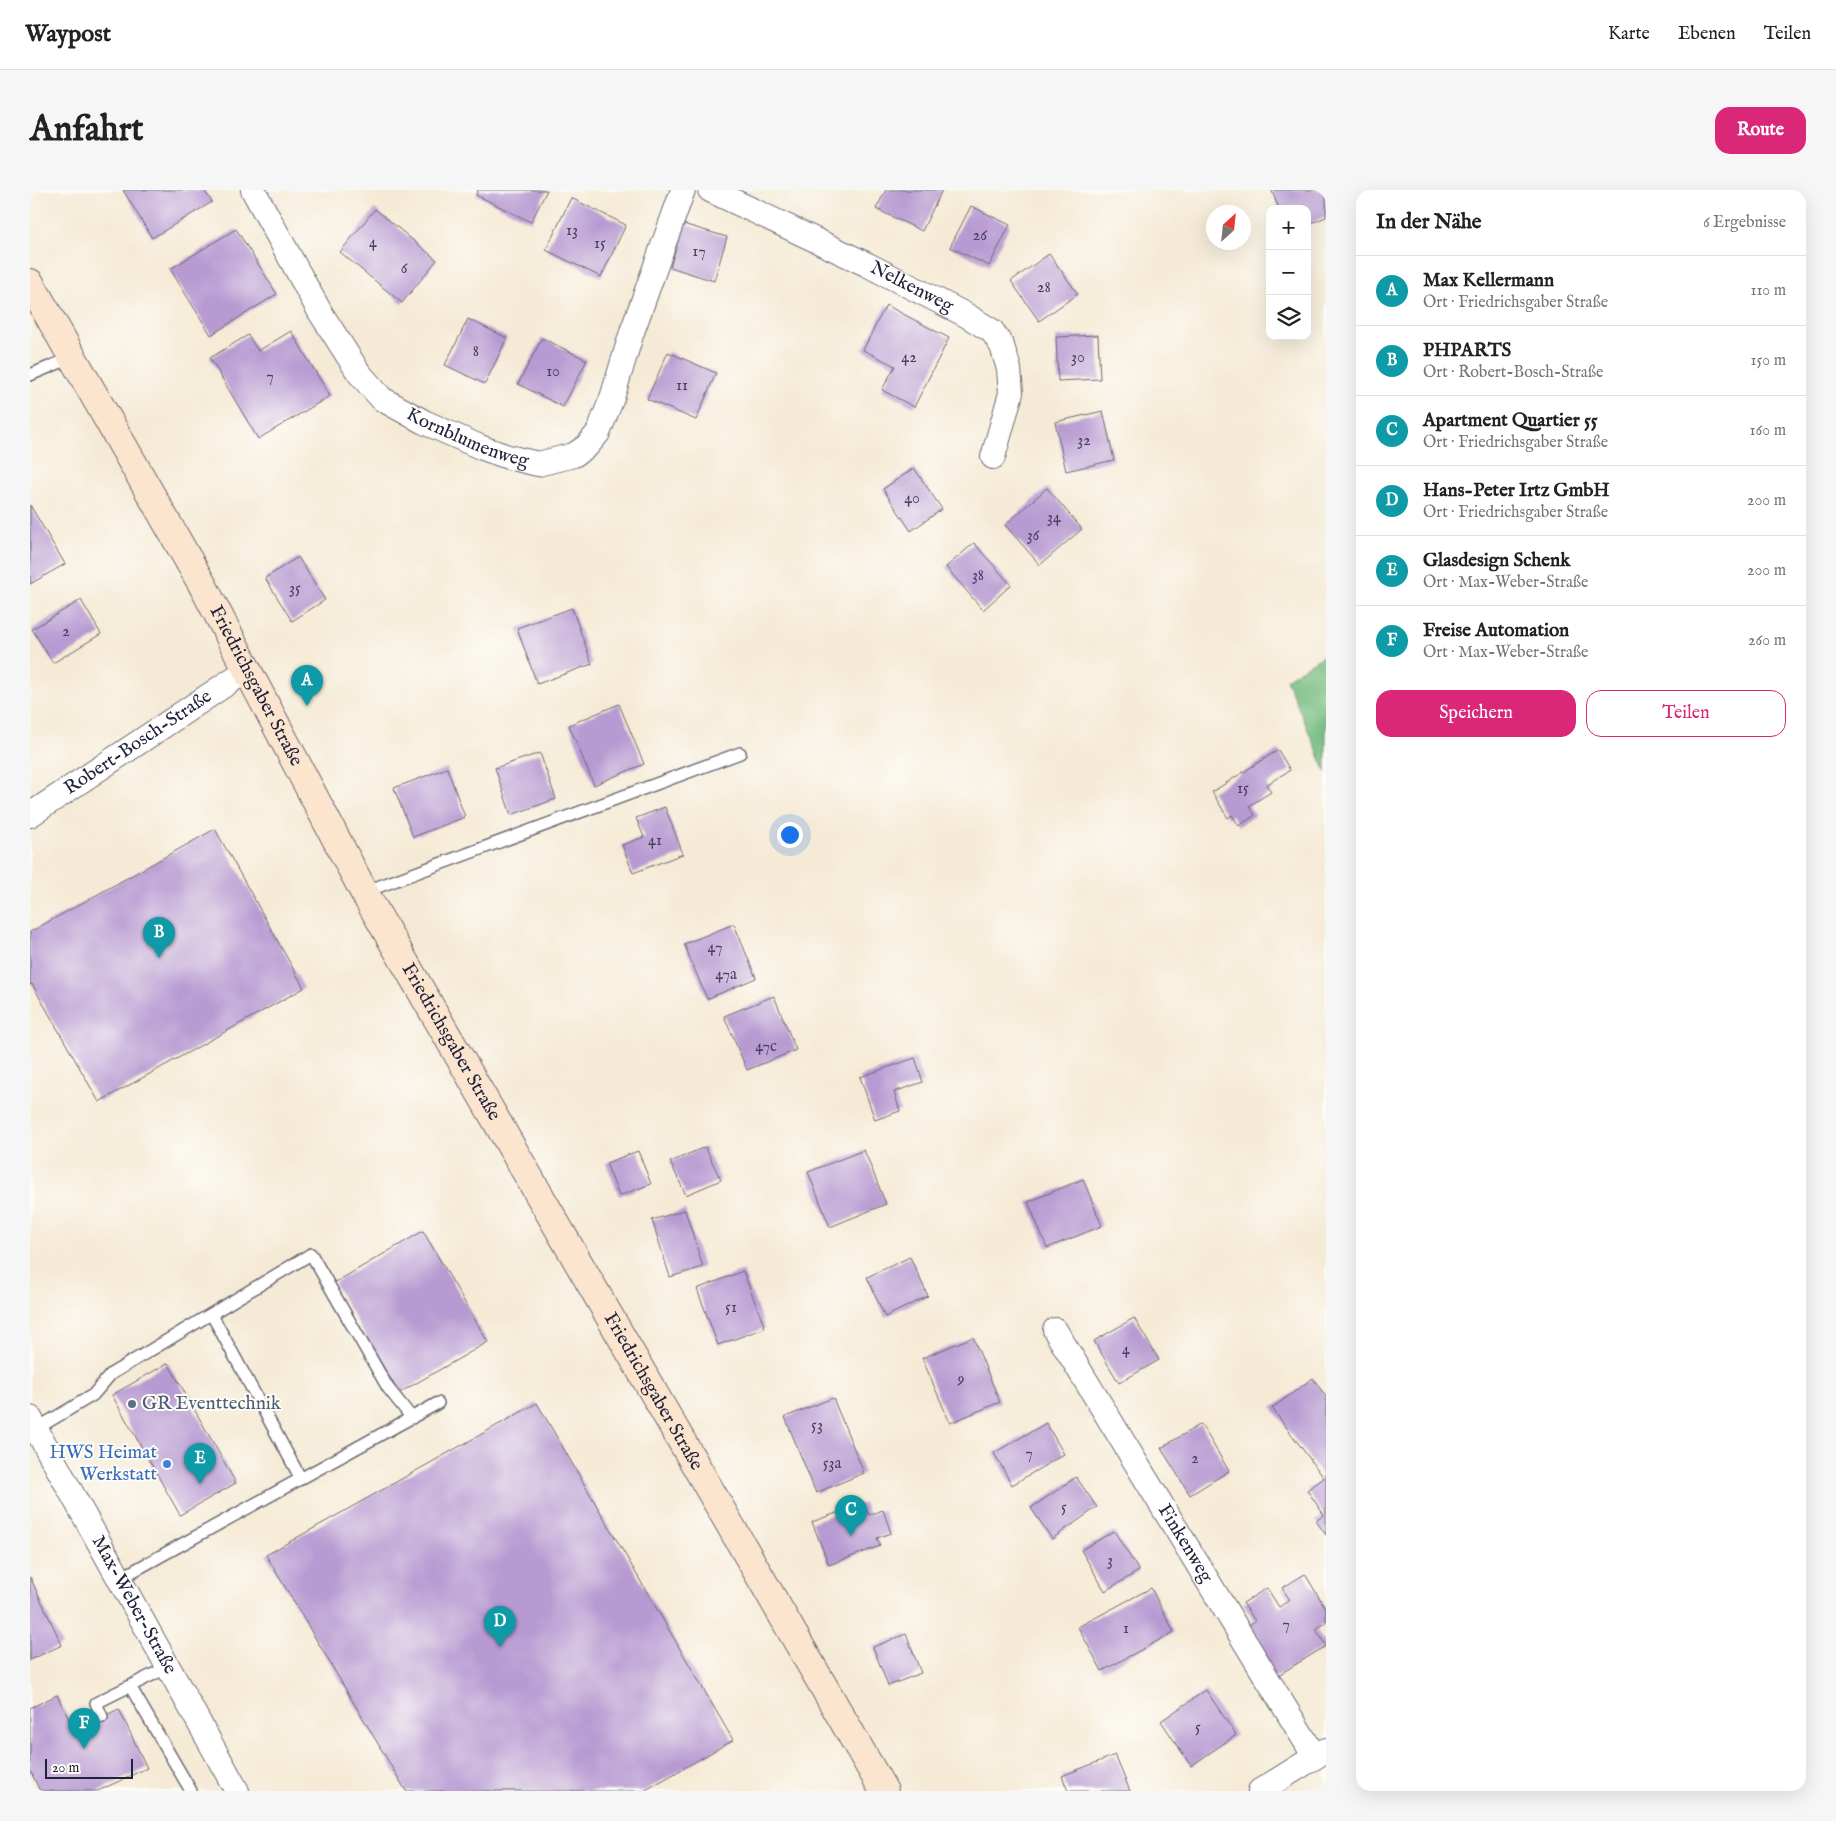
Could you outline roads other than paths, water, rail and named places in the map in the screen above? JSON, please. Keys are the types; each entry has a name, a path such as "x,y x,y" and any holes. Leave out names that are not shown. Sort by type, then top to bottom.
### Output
{"main road":[{"name":"Friedrichsgaber Straße","path":"30,283 202,584 364,892 884,1791"}],"street":[{"name":"Kornblumenweg","path":"253,190 320,312 358,373 382,399 424,422 480,447 508,457 538,464 574,455 587,446 598,433 682,190"},
{"name":"Nelkenweg","path":"710,190 868,265 992,331 1002,346 1009,369 1011,393 993,457"},
{"name":"Robert-Bosch-Straße","path":"30,815 247,670"},
{"name":"Finkenweg","path":"1055,1330 1320,1754"},
{"name":"Max-Weber-Straße","path":"33,1423 235,1790"},
{"path":"1260,1791 1320,1754"}],"lane":[{"path":"30,375 73,358"},
{"path":"364,892 740,753"},
{"path":"33,1423 93,1395 111,1374 311,1254 388,1388 412,1418"},
{"path":"212,1315 301,1478"},
{"path":"119,1579 438,1403"},
{"path":"102,1717 96,1702 168,1667"},
{"path":"130,1686 191,1791"}],"place":[{"name":"Max Kellermann","path":"307,706"},
{"name":"PHPARTS","path":"159,958"},
{"name":"GR Eventtechnik","path":"132,1404"},
{"name":"HWS Heimat Werkstatt","path":"167,1464"},
{"name":"Glasdesign Schenk","path":"200,1484"},
{"name":"Apartment Quartier 55","path":"851,1536"},
{"name":"Hans-Peter Irtz GmbH","path":"500,1647"},
{"name":"Freise Automation","path":"84,1749"}]}
